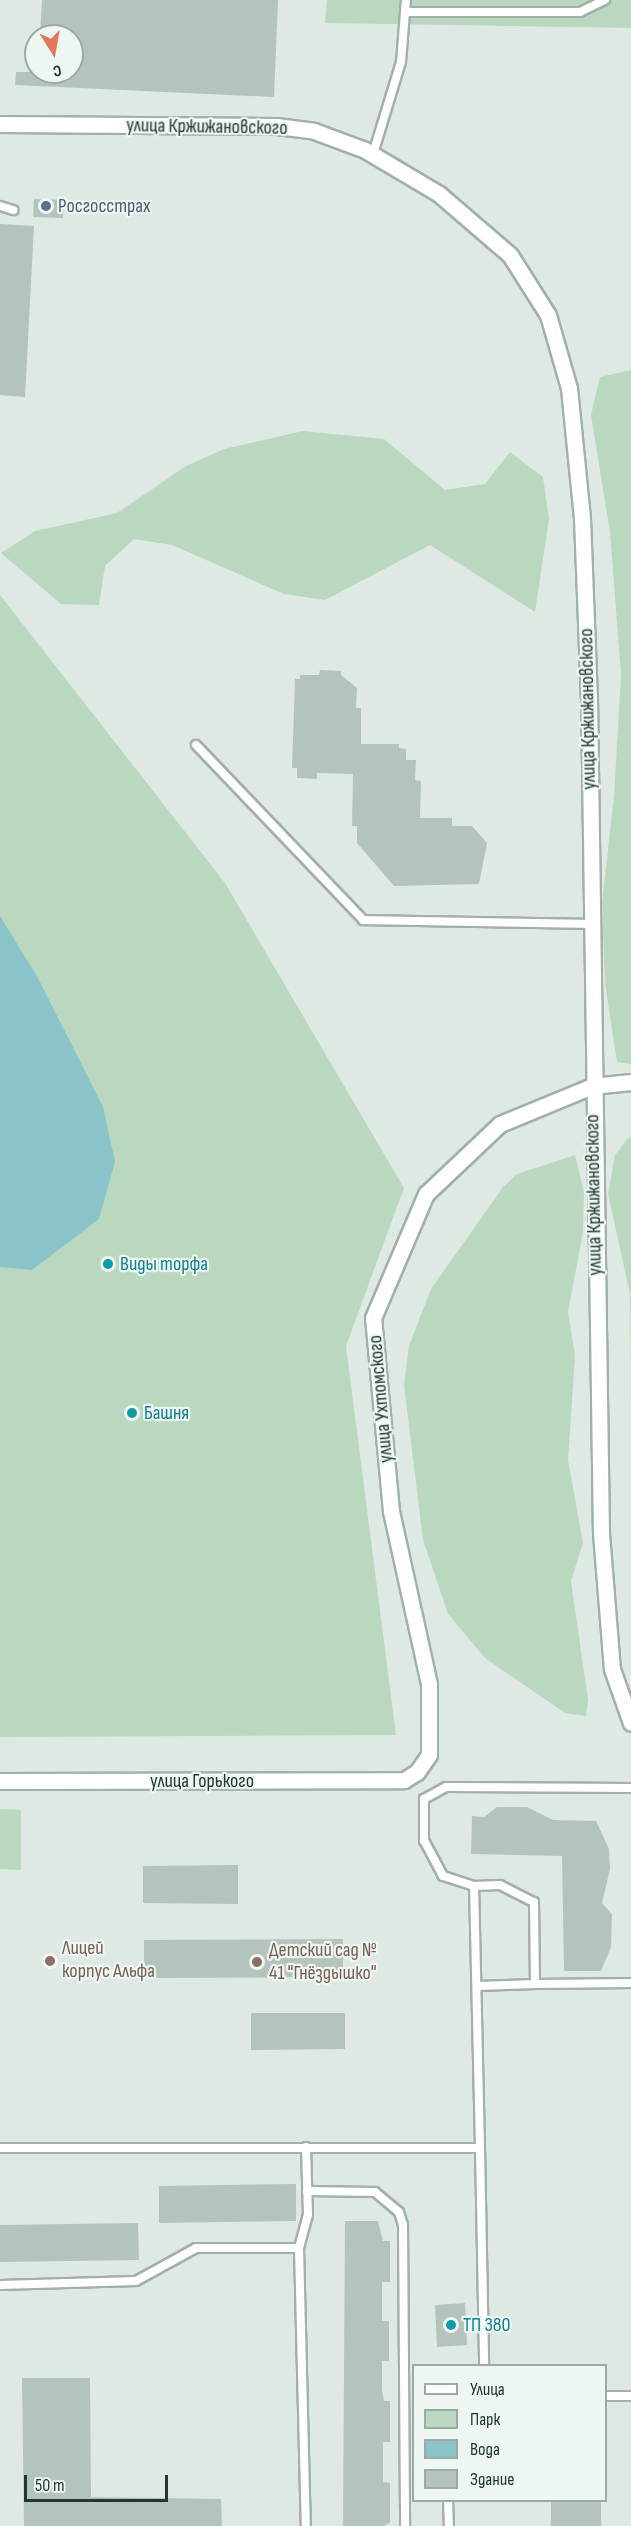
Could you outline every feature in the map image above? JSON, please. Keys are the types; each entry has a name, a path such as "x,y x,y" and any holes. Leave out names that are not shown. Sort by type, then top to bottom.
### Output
{"street":[{"name":"улица Кржижановского","path":"0,123 276,126 314,131 373,154 439,194 510,255 548,315 560,350 575,432 582,518 603,1579 612,1669 631,1723"},
{"name":"улица Ухтомского","path":"411,1776 429,1755 429,1684 391,1511 373,1318 426,1194 500,1124 592,1086 631,1082"},
{"name":"улица Горького","path":"0,1781 411,1776"}],"lane":[{"path":"373,154 401,62 406,0"},
{"path":"405,12 580,12 605,0"},
{"path":"0,206 13,210"},
{"path":"196,745 363,920 590,924"},
{"path":"535,1984 534,1902 501,1885 474,1886 443,1876 424,1841 424,1799 434,1791 446,1787 631,1788"},
{"path":"474,1886 478,1986 484,2364"},
{"path":"478,1986 631,1983"},
{"path":"306,2147 308,2215 299,2248 306,2526"},
{"path":"0,2148 480,2148"},
{"path":"307,2191 375,2192 399,2212 403,2232 405,2526"},
{"path":"0,2285 136,2281 195,2248 299,2248"},
{"path":"607,2396 631,2396"},
{"path":"448,2502 449,2526"}],"green space":[{"path":"327,0 631,0 631,28 325,23"},
{"path":"631,370 631,1064 617,1062 605,983 602,902 614,797 621,675 610,532 591,415 600,377"},
{"path":"303,431 384,439 445,490 485,484 510,452 543,477 549,519 535,612 430,545 325,600 284,594 172,545 134,539 105,566 99,605 61,604 1,553 35,531 117,513 186,466 224,449"},
{"path":"0,595 225,883 404,1188 346,1346 396,1735 0,1737"},
{"path":"628,1138 631,1139 631,1408 630,1294 608,1194 615,1155"},
{"path":"575,1155 584,1192 583,1232 568,1312 575,1356 568,1460 583,1543 571,1581 588,1700 586,1716 565,1713 485,1658 448,1614 423,1540 404,1385 409,1346 431,1289 503,1187 517,1174"},
{"path":"0,1809 21,1810 21,1870 0,1869"}],"water":[{"path":"0,916 38,978 103,1107 115,1162 99,1219 32,1270 0,1267"}],"building":[{"path":"42,0 278,0 274,97 15,85 16,72 24,72 24,84 84,84 84,24 41,24"},
{"path":"34,199 64,200 63,218 33,217"},
{"path":"0,224 34,226 25,397 0,395"},
{"path":"320,670 341,671 341,675 357,688 356,708 361,708 361,744 399,744 399,748 406,749 406,760 416,760 415,780 421,781 420,818 452,818 452,826 472,826 487,843 479,884 394,886 357,843 357,826 352,826 353,774 317,773 317,779 297,778 297,768 292,768 295,679 300,679 300,675 319,675"},
{"path":"497,1807 527,1807 553,1820 596,1821 609,1849 610,1869 602,1903 612,1914 611,1947 601,1971 564,1971 562,1856 471,1854 472,1816 484,1817"},
{"path":"238,1865 238,1904 143,1903 143,1866"},
{"path":"343,1939 343,1977 144,1978 144,1940"},
{"path":"251,2013 345,2013 345,2049 251,2050"},
{"path":"296,2184 296,2221 159,2223 159,2186"},
{"path":"345,2221 378,2221 383,2241 390,2241 390,2282 382,2282 382,2321 389,2321 389,2361 382,2361 382,2390 384,2401 390,2401 390,2442 383,2442 383,2482 390,2483 390,2523 383,2526 343,2526"},
{"path":"138,2223 139,2260 0,2262 0,2225"},
{"name":"ТП 380","path":"465,2303 467,2345 437,2347 435,2305"},
{"path":"22,2378 90,2378 91,2497 221,2499 222,2526 24,2526"},
{"path":"551,2502 601,2502 601,2526 551,2526"}],"place":[{"name":"Росгосстрах","path":"46,206"},
{"name":"Виды торфа","path":"108,1264"},
{"name":"Башня","path":"132,1413"},
{"name":"Лицей корпус Альфа","path":"50,1961"},
{"name":"Детский сад № 41 \"Гнёздышко\"","path":"257,1962"},
{"name":"ТП 380","path":"451,2325"}]}
